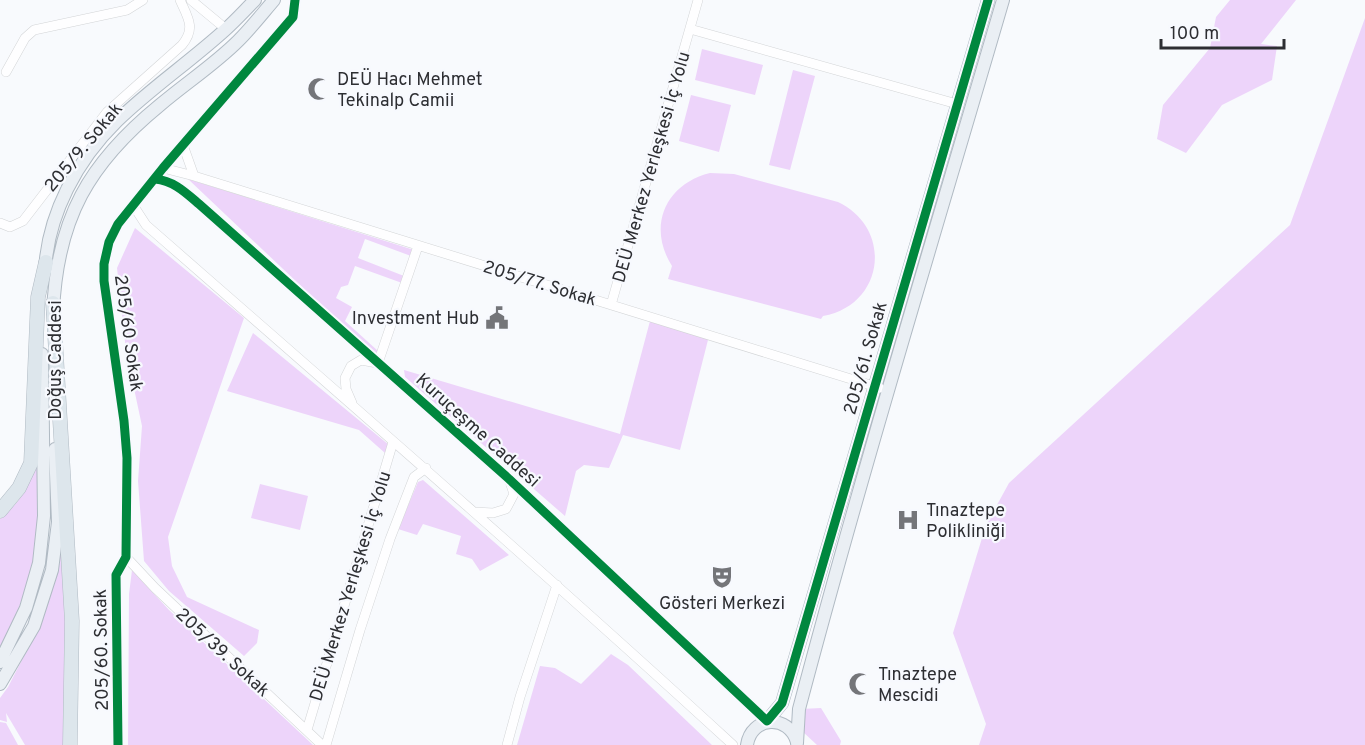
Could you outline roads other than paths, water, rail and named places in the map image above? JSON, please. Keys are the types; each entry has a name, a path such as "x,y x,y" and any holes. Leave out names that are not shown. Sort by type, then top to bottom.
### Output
{"highway":[{"path":"0,510 19,488 31,463 38,297 46,262"},
{"path":"54,303 71,591 70,745"}],"main road":[{"name":"Doğuş Caddesi","path":"0,663 26,608 39,563 45,516 42,337 46,262 53,226 74,176 117,121 226,29 255,0"},
{"name":"Doğuş Caddesi","path":"0,684 34,626 52,570 58,522 52,346 54,303 60,257 70,218 84,188 106,156 138,124 237,42 274,0"},
{"name":"205/61. Sokak","path":"797,744 799,709 880,388 957,104 988,0"},
{"name":"205/61. Sokak","path":"747,745 754,728 767,721 782,703 1003,0"},
{"path":"767,721 790,728 795,734 797,744"}],"street":[{"path":"6,72 25,38 34,30 127,10 143,0"},
{"name":"205/9. Sokak","path":"0,224 10,227 23,221 107,112 189,37 191,30 180,0"},
{"path":"190,0 226,29"},
{"name":"205/60 Sokak","path":"126,557 127,458 104,281 104,264 109,242 118,224 163,168 293,17 295,0"},
{"name":"DEÜ Merkez Yerleşkesi İç Yolu","path":"611,305 698,0"},
{"name":"DEÜ Merkez Yerleşkesi İç Yolu","path":"690,29 957,104"},
{"path":"183,145 194,176"},
{"name":"205/77. Sokak","path":"163,168 880,388"},
{"name":"Kuruçeşme Caddesi","path":"155,179 176,185 509,479 767,721"},
{"path":"133,205 146,225 393,442 426,468 733,745"},
{"path":"355,408 346,389 345,378 351,366 361,360 378,363 418,246"},
{"name":"DEÜ Merkez Yerleşkesi İç Yolu","path":"307,730 393,442"},
{"name":"DEÜ Merkez Yerleşkesi İç Yolu","path":"324,745 390,539 414,477 426,468"},
{"path":"475,512 493,513 506,509 514,494 509,479"},
{"name":"205/39. Sokak","path":"126,557 163,596 324,745"},
{"name":"205/60. Sokak","path":"118,745 116,576 126,557"},
{"path":"507,745 520,697 557,585"}],"place":[{"name":"DEÜ Hacı Mehmet Tekinalp Camii","path":"319,89"},
{"name":"Investment Hub","path":"497,318"},
{"name":"Tınaztepe Polikliniği","path":"908,520"},
{"name":"Gösteri Merkezi","path":"722,577"},
{"name":"Tınaztepe Mescidi","path":"860,684"}]}
